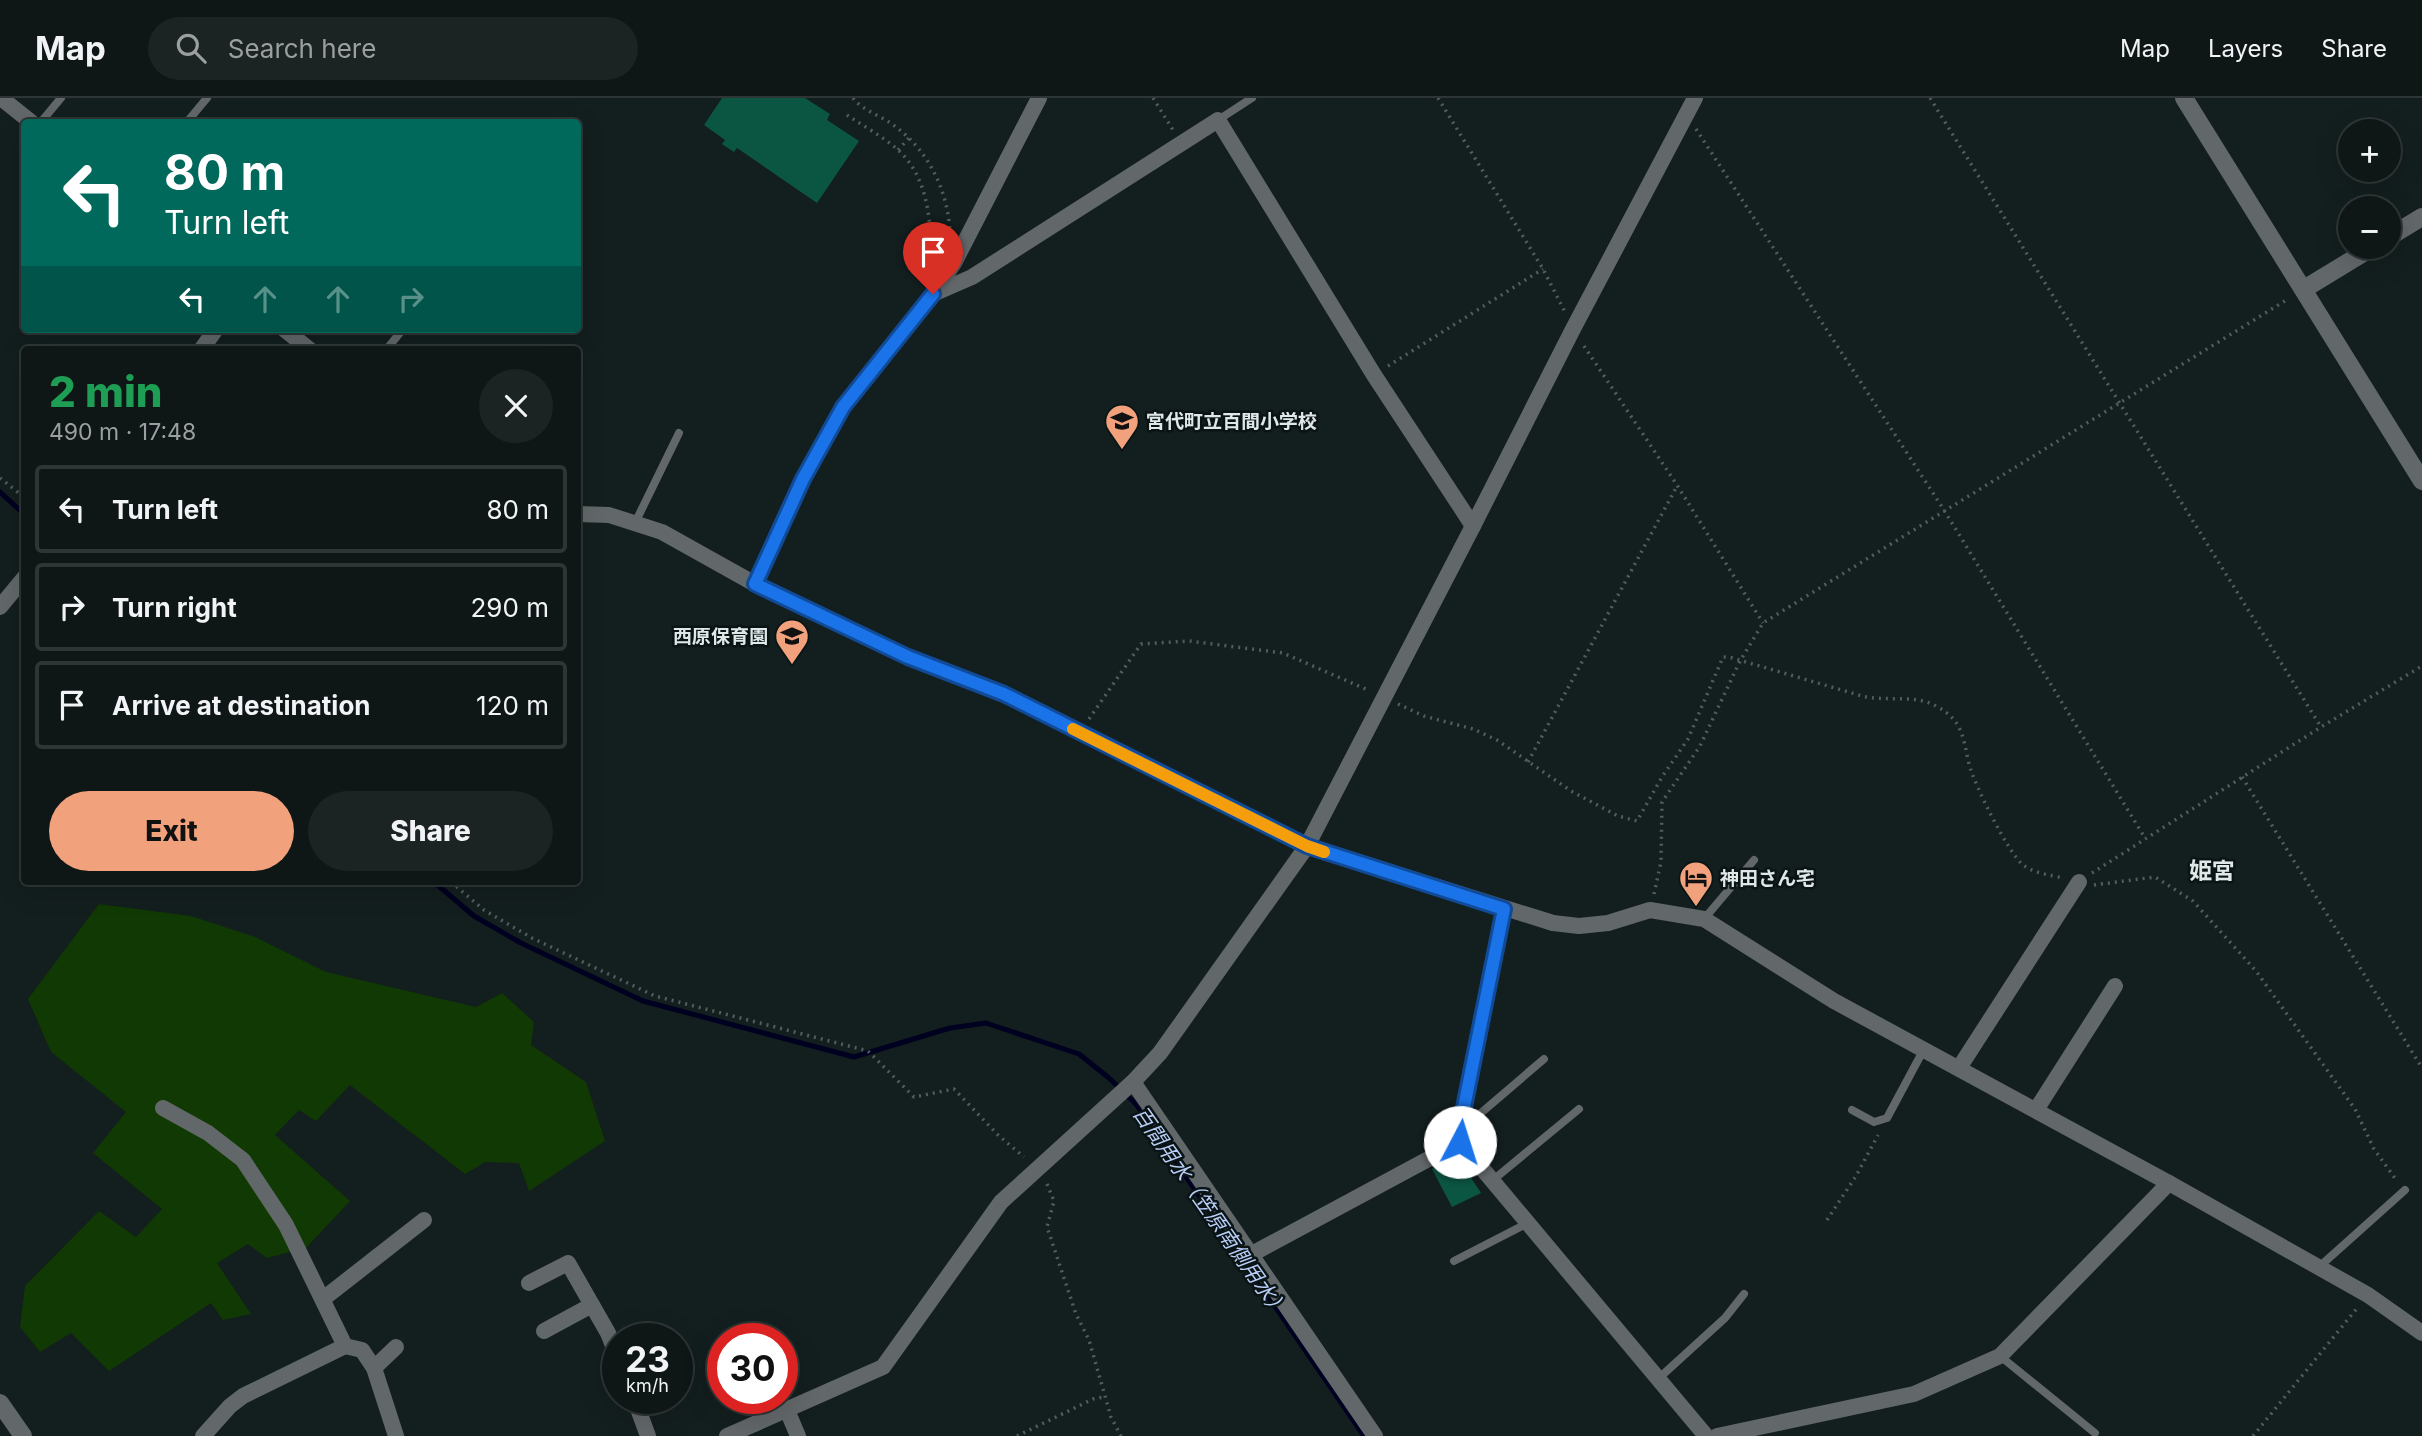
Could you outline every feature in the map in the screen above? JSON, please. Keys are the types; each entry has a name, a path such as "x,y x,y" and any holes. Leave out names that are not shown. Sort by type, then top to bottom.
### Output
{"street":[{"path":"1,98 27,119"},
{"path":"755,584 803,479 843,407 933,294 954,263 1039,98"},
{"path":"798,1405 883,1367 1001,1202 1133,1082 1160,1053 1307,846 1695,98"},
{"path":"2184,98 2422,481"},
{"path":"933,294 972,277 1217,120 1374,375 1474,526"},
{"path":"2401,230 2422,217"},
{"path":"2304,289 2353,259"},
{"path":"289,333 305,346"},
{"path":"581,514 609,515 662,532 755,584 908,657 1004,694 1307,846 1553,923 1579,926 1608,923 1650,910 1704,919 1834,1001 2319,1266 2368,1295 2422,1333"},
{"path":"0,607 21,582"},
{"path":"1959,1068 2079,881"},
{"path":"1504,909 1460,1137 1528,1223 1706,1436"},
{"path":"2036,1110 2115,986"},
{"path":"1133,1082 1376,1436"},
{"path":"163,1108 208,1133 243,1160 286,1226 345,1346"},
{"path":"1250,1255 1460,1137"},
{"path":"1717,1436 1914,1394 2000,1356 2169,1183"},
{"path":"323,1299 424,1220"},
{"path":"529,1283 568,1263 603,1323"},
{"path":"544,1331 592,1305"},
{"path":"203,1436 230,1406 243,1396 345,1346 362,1350 374,1368 396,1436"},
{"path":"374,1368 396,1347"},
{"path":"0,1403 23,1436"},
{"path":"640,1414 648,1436"},
{"path":"727,1436 778,1414"},
{"path":"789,1414 798,1436"}],"lane":[{"path":"44,119 61,98"},
{"path":"190,119 207,98"},
{"path":"1217,120 1252,98"},
{"path":"635,523 680,433"},
{"path":"1704,919 1754,860"},
{"path":"1852,1110 1874,1122 1887,1118 1924,1049"},
{"path":"1460,1137 1544,1059"},
{"path":"1493,1180 1579,1109"},
{"path":"2319,1266 2405,1190"},
{"path":"1454,1261 1528,1223"},
{"path":"1658,1379 1725,1318 1744,1294"},
{"path":"2000,1356 2095,1433"}],"path":[{"path":"854,100 861,98"},
{"path":"1153,98 1182,143"},
{"path":"1438,98 1544,269 1573,329 1677,485 1763,623"},
{"path":"1930,98 2321,727"},
{"path":"854,100 909,138 933,169 943,191 954,263"},
{"path":"1686,114 1944,510 2145,838"},
{"path":"847,115 898,150 918,179 924,195 932,239 930,284 933,294"},
{"path":"898,150 909,138"},
{"path":"1374,375 1544,269"},
{"path":"1650,910 1661,862 1662,802 1700,746 1740,661 1763,623 2304,289"},
{"path":"0,478 21,495"},
{"path":"1528,762 1677,485"},
{"path":"1080,732 1140,643 1189,641 1283,653 1424,716 1473,729 1497,740 1571,791 1618,816 1637,821 1657,784 1688,739 1723,657 1877,700 1915,700 1934,705 1956,721 1966,742 1969,766 1995,824 2022,865 2043,874 2103,885 2155,877 2193,901 2256,971 2355,1109 2374,1149 2405,1190"},
{"path":"2079,881 2422,666"},
{"path":"2242,777 2422,1068"},
{"path":"455,885 484,909 531,937 655,996 868,1051 914,1097 954,1089 999,1136 1038,1168 1054,1201 1047,1227 1076,1314 1089,1340 1111,1417 1121,1436"},
{"path":"1827,1220 1856,1176 1887,1118"},
{"path":"2253,1436 2368,1295"},
{"path":"1017,1436 1093,1399 1105,1397"}],"green space":[{"path":"99,904 191,916 255,937 326,972 476,1007 502,993 534,1022 531,1045 586,1082 605,1141 529,1191 519,1163 485,1162 465,1174 350,1085 316,1121 299,1110 275,1135 350,1201 306,1248 267,1258 248,1244 217,1263 251,1314 223,1320 211,1303 109,1371 71,1333 40,1352 20,1327 25,1286 99,1211 136,1237 162,1209 93,1153 126,1112 51,1052 28,999"}],"building":[{"path":"722,98 805,98 830,114 827,120 859,141 817,203 737,148 734,152 722,144 725,140 704,125"},
{"path":"1450,1159 1456,1168 1462,1164 1481,1193 1452,1207 1432,1169"}],"waterway":[{"name":"百間用水（笠原南側用水）","path":"0,492 21,511"},
{"name":"百間用水（笠原南側用水）","path":"438,885 474,916 521,943 643,1001 854,1057 950,1028 986,1023 1079,1054 1136,1104 1364,1436"}],"slow traffic":[{"path":"1073,729 1324,852"}],"place":[{"name":"宮代町立百間小学校","path":"1122,451"},
{"name":"西原保育園","path":"792,666"},
{"name":"神田さん宅","path":"1696,908"}],"district":[{"name":"姫宮","path":"2212,871"}],"route":[{"path":"933,294 843,407 803,479 755,584 908,657 1004,694 1307,846 1504,909 1459,1132 1460,1142"}]}
